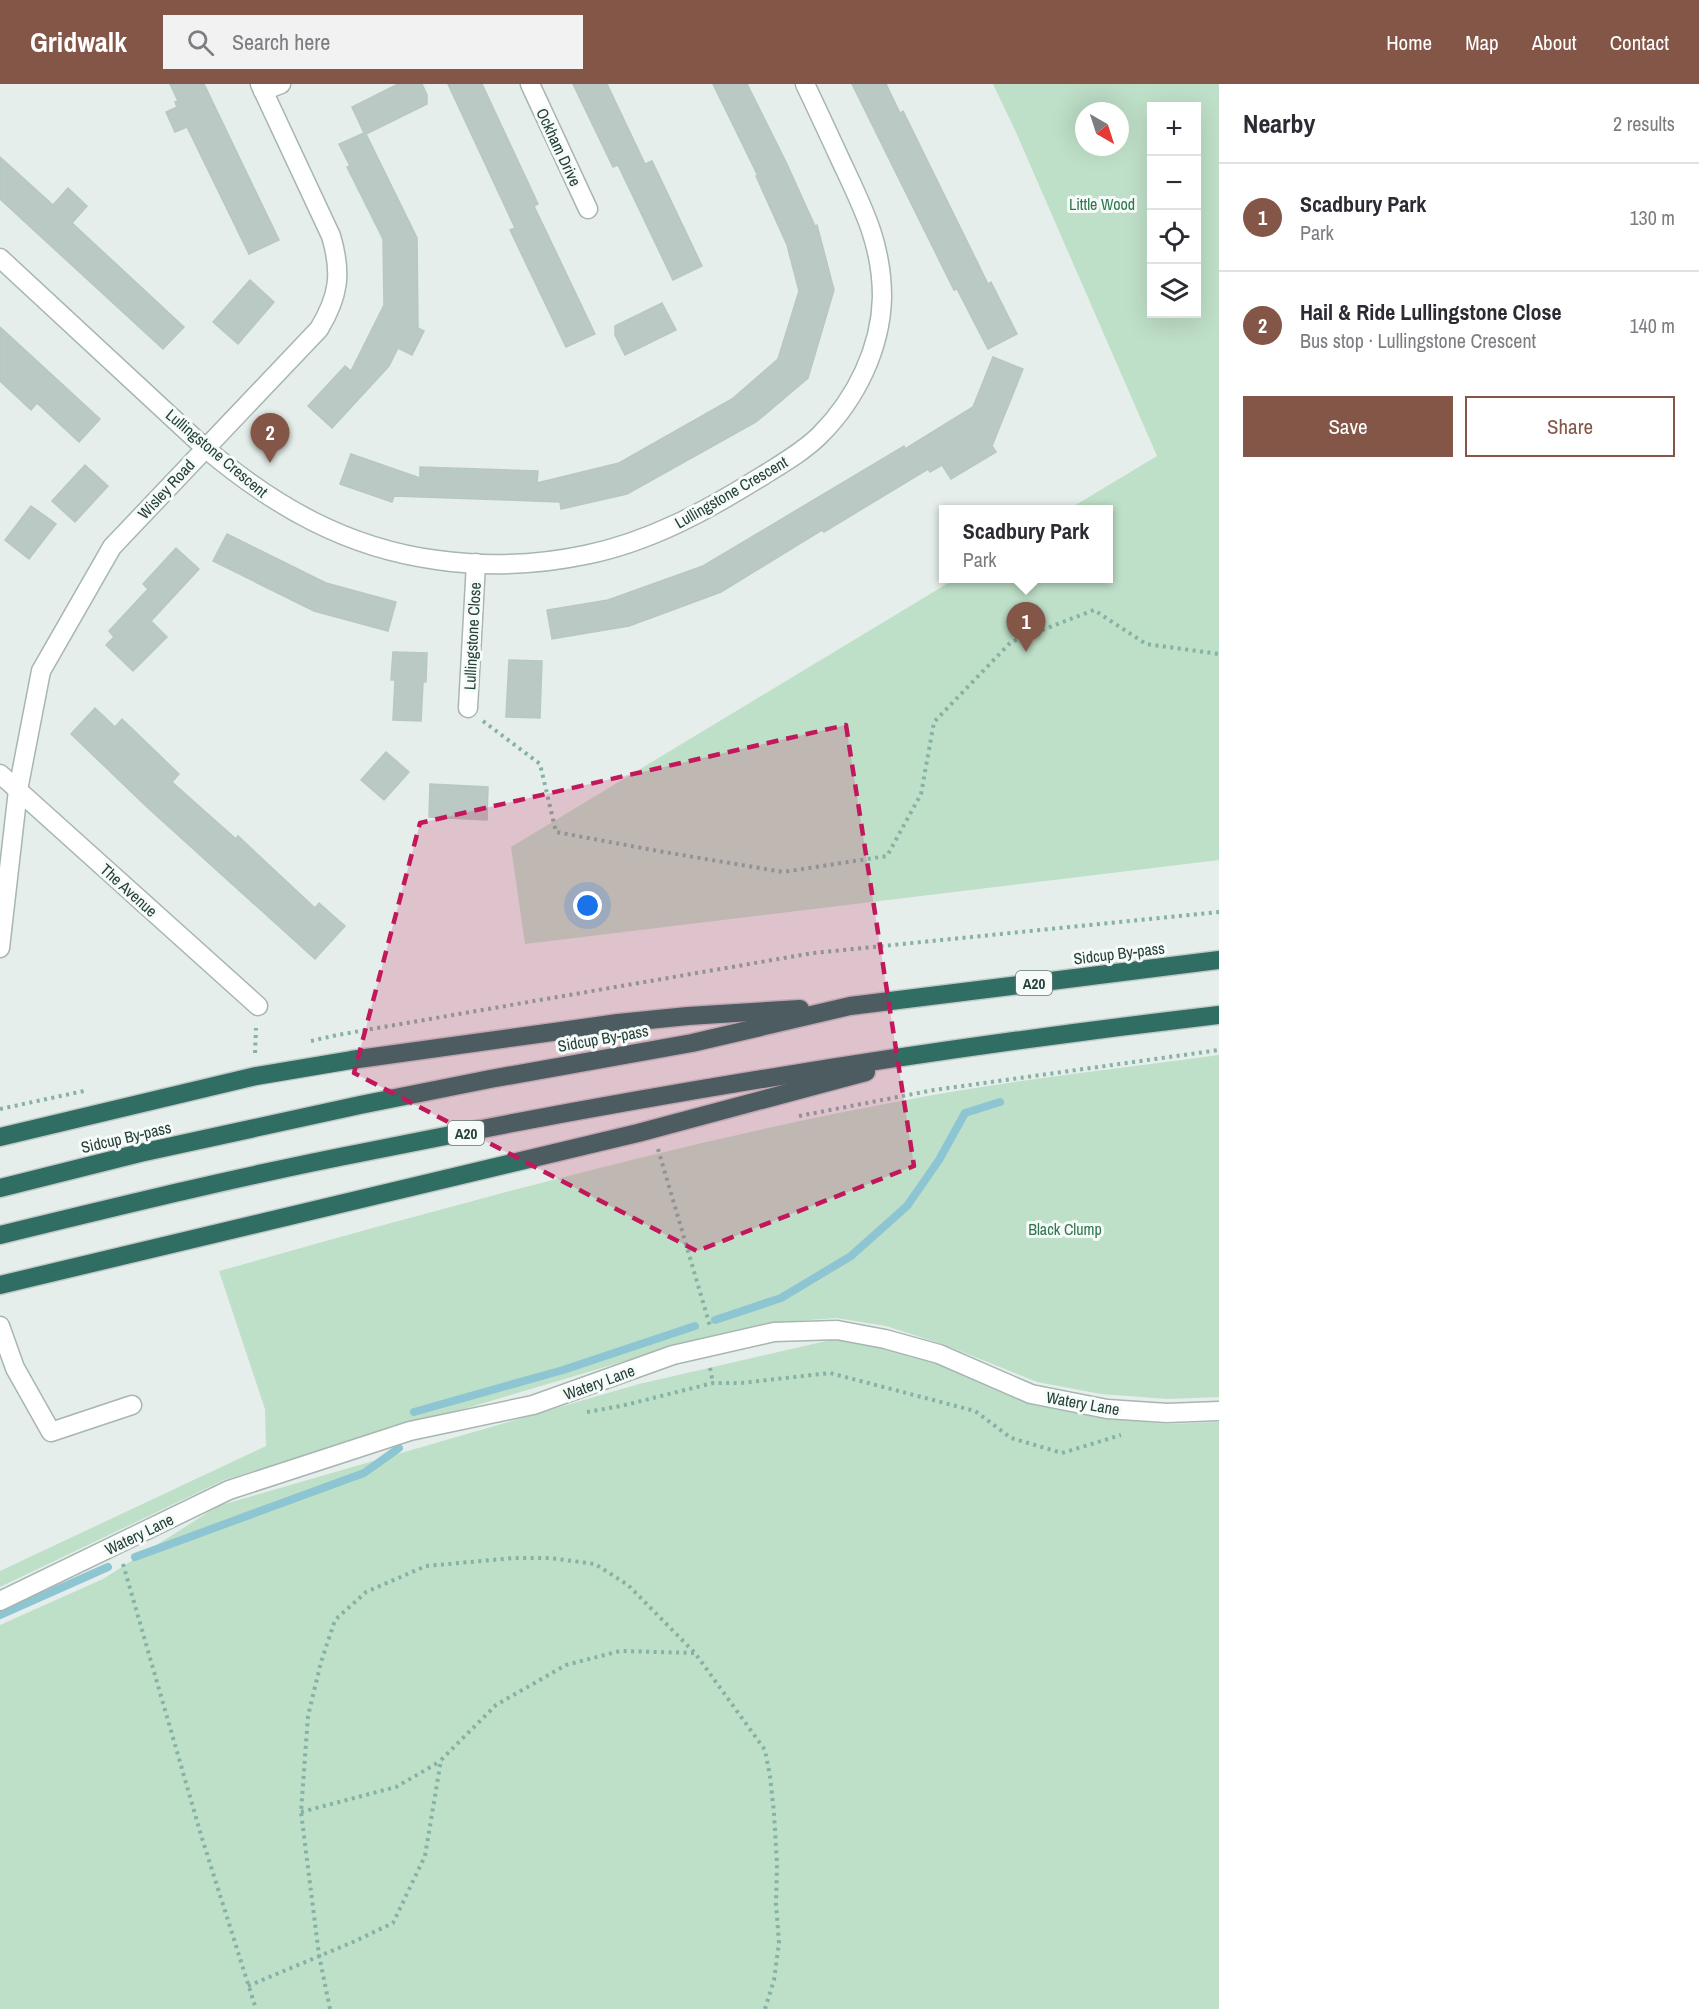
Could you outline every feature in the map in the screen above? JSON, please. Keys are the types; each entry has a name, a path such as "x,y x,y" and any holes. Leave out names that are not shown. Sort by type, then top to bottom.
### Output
{"highway":[{"name":"Sidcup By-pass","path":"0,1188 360,1105 692,1043 850,1006 1219,960"},
{"name":"A20","path":"0,1137 256,1076 351,1060 688,1016 850,1006"},
{"name":"A20","path":"0,1235 151,1198 369,1151 777,1076 1113,1027 1219,1015"},
{"name":"A20","path":"0,1285 638,1133 937,1053"}],"street":[{"path":"261,87 281,84"},
{"name":"Ockham Drive","path":"530,84 588,209"},
{"name":"Lullingstone Crescent","path":"0,258 206,448 240,477 272,500 299,515 364,542 404,554 436,560 516,564 587,555 632,543 666,530 729,497 797,454 820,435 840,412 860,381 879,329 882,299 880,266 874,236 864,209 805,84"},
{"name":"Wisley Road","path":"0,948 18,790 41,671 112,547 319,329 331,309 337,284 338,259 331,236 261,87"},
{"name":"Lullingstone Close","path":"468,708 476,563"},
{"name":"The Avenue","path":"0,774 258,1006"},
{"name":"Watery Lane","path":"0,1601 229,1490 410,1431 533,1405 673,1355 774,1332 837,1330 885,1338 939,1354 1031,1394 1107,1409 1167,1413 1219,1411"},
{"path":"1,1335 15,1368 51,1432 132,1405"}],"path":[{"path":"468,708 540,764 556,832 783,872 887,856 921,794 934,722 1011,642 1094,610 1146,644 1219,654"},
{"path":"306,1043 337,1035 813,953 1219,912"},
{"path":"258,1006 255,1055 265,1053"},
{"path":"796,1116 934,1090 1219,1050"},
{"path":"0,1109 93,1089"},
{"path":"650,1150 658,1148 715,1346"},
{"path":"575,1414 621,1406 713,1383 741,1383 830,1373 975,1411 1011,1438 1062,1453 1116,1435"},
{"path":"330,2009 319,1955 301,1812 308,1716 321,1662 335,1620 366,1592 426,1566 514,1558 550,1558 595,1564 627,1585 695,1653 765,1750 770,1776 777,1864 776,1904 779,1943 774,1980 765,2009"},
{"path":"121,1559 201,1835 256,2009"},
{"path":"301,1812 396,1787 441,1760 496,1705 566,1665 620,1651 695,1653"},
{"path":"248,1986 393,1923 425,1856 441,1760"}],"highlighted area":[{"path":"846,725 914,1166 697,1251 354,1073 420,823"}],"green space":[{"name":"Little Wood","path":"993,84 1219,84 1219,860 525,944 511,847 948,583 1113,583 1113,505 1076,505 1157,456"},
{"name":"Black Clump","path":"1219,1055 1219,1397 1167,1399 1101,1394 1037,1382 945,1345 886,1326 836,1318 768,1323 669,1348 224,1480 0,1587 0,1571 266,1446 265,1409 219,1271 574,1174 753,1131 969,1089"},
{"path":"835,1339 884,1347 935,1361 1030,1404 1100,1418 1168,1424 1219,1422 1219,2009 0,2009 0,1625 103,1579 218,1506 639,1384"}],"building":[{"path":"170,84 204,84 279,240 249,254 187,127 175,132 166,112 177,107 175,102 178,101"},
{"path":"398,84 422,84 427,95 427,104 366,134 417,238 418,328 424,331 412,355 398,348 389,366 332,428 308,406 345,366 351,371 384,305 383,239 347,167 350,166 339,144 364,133 352,107"},
{"path":"448,84 482,84 538,204 534,206 595,334 566,347 510,230 515,228"},
{"path":"573,84 607,84 645,164 652,161 702,266 673,280 618,165 613,167"},
{"path":"713,84 747,84 815,226 817,225 834,290 808,378 756,422 627,494 561,509 560,502 394,496 392,502 340,484 351,454 420,478 420,467 538,471 537,483 619,463 732,399 778,359 799,291 787,245 756,176 758,176"},
{"path":"852,84 886,84 900,113 903,111 988,284 991,282 1017,334 988,349 957,289 954,290"},
{"path":"0,157 53,205 68,188 87,206 72,223 184,327 163,349 0,199"},
{"path":"250,280 274,302 238,344 213,322"},
{"path":"662,303 676,330 625,355 615,335 615,326"},
{"path":"0,327 100,419 79,442 37,403 31,410 0,381"},
{"path":"993,357 1023,369 992,446 996,452 951,479 942,465 930,472 928,469 721,592 629,626 552,639 547,610 608,600 703,566 973,407"},
{"path":"85,465 108,486 75,522 52,501"},
{"path":"31,506 56,524 29,559 5,540"},
{"path":"227,534 326,583 396,602 388,631 314,611 213,561"},
{"path":"176,548 199,569 151,621 167,637 133,671 106,645 114,637 109,631 148,589 143,584"},
{"path":"393,652 427,653 421,721 393,720 395,680 391,680"},
{"path":"509,660 542,661 540,718 506,717"},
{"path":"95,708 115,727 122,719 179,774 172,782 236,839 238,836 315,908 319,903 345,926 315,959 148,808 71,734"},
{"path":"386,752 409,772 384,800 361,780"},
{"path":"430,784 488,787 487,820 429,817"}],"waterway":[{"path":"715,1320 781,1298 851,1256 907,1206 939,1160 965,1113 1000,1102"},
{"path":"414,1412 563,1370 695,1326"},
{"path":"135,1557 364,1473 399,1448"},
{"path":"0,1615 108,1567"}],"place":[{"name":"Hail & Ride Lullingstone Close","path":"270,463"},
{"name":"Scadbury Park","path":"1026,652"}]}
